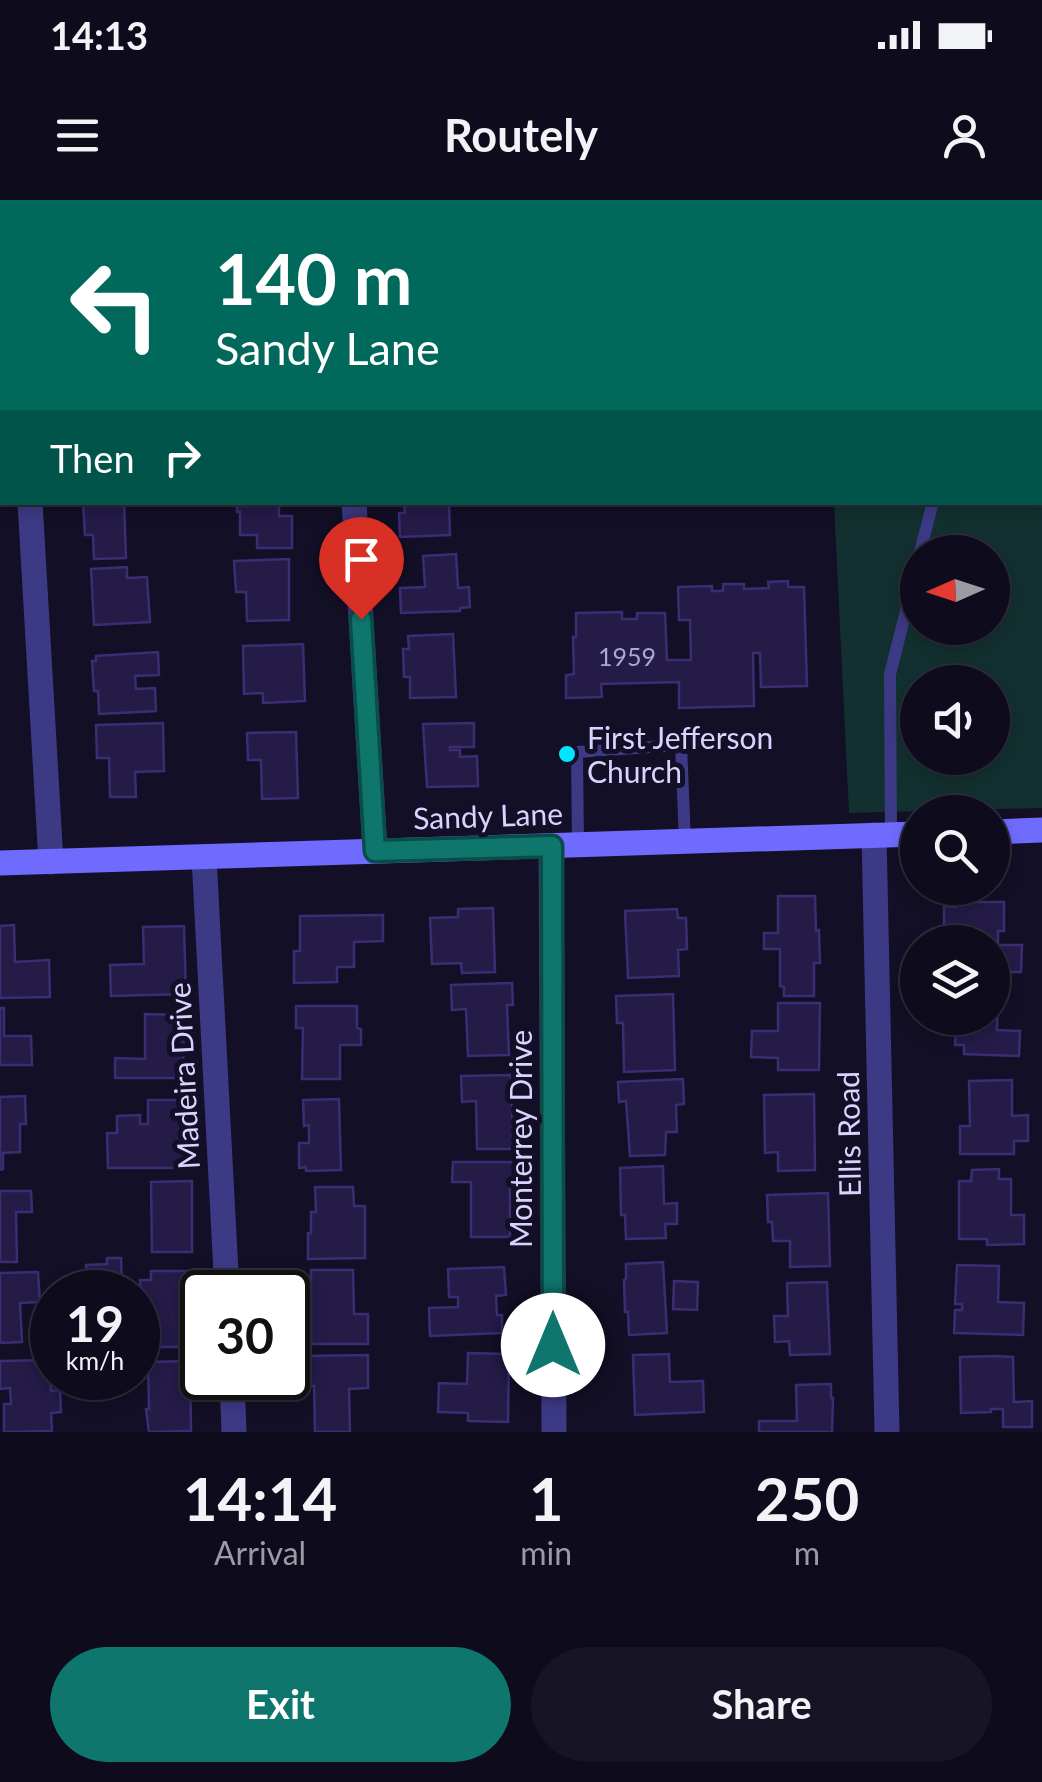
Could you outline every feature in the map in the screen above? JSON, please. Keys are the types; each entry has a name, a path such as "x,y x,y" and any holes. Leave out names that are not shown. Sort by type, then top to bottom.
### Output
{"street":[{"path":"30,505 51,862"},
{"path":"354,505 375,851"},
{"path":"1010,831 1042,830"},
{"name":"Sandy Lane","path":"0,863 900,834"},
{"name":"Ellis Road","path":"882,835 887,1432"},
{"name":"Monterrey Drive","path":"552,846 554,1432"},
{"name":"Madeira Drive","path":"204,857 226,1270"},
{"path":"233,1400 234,1432"}],"lane":[{"path":"924,535 932,505"},
{"path":"882,835 890,674 900,635"},
{"path":"578,844 577,752 681,746 685,841"}],"green space":[{"path":"834,505 1042,505 1042,808 1010,809 1010,795 900,795 900,812 849,813"}],"building":[{"path":"83,505 124,505 126,558 94,559 93,535 85,535"},
{"path":"237,505 279,505 279,516 292,516 292,548 257,548 257,535 240,535"},
{"path":"404,505 449,505 450,535 400,537 399,513 405,513"},
{"path":"456,554 458,588 469,587 470,607 460,611 401,613 400,588 425,587 423,556"},
{"path":"289,559 289,620 247,621 246,592 236,592 234,561"},
{"path":"127,567 127,578 147,577 150,622 94,625 91,569"},
{"path":"788,581 788,587 804,587 807,686 761,687 760,653 753,653 754,706 679,708 679,682 601,684 602,697 566,698 566,675 574,674 576,613 622,612 622,619 637,619 637,613 665,613 667,660 691,660 690,620 679,620 678,587 712,586 712,591 723,591 723,584 744,584 744,589 769,588 768,582"},
{"path":"453,634 456,697 410,698 403,649 409,649 408,636"},
{"path":"303,644 305,701 263,703 263,693 244,694 243,646"},
{"path":"158,652 159,675 135,676 136,689 155,688 156,711 99,714 92,661 96,661 96,656"},
{"path":"163,723 164,771 135,772 136,797 110,797 109,758 97,758 96,725"},
{"path":"474,723 474,747 450,750 460,750 460,757 477,756 478,786 427,787 423,724"},
{"path":"296,732 298,798 262,799 261,760 248,760 247,733"},
{"path":"778,896 815,896 820,963 814,963 814,996 784,996 784,987 780,986 780,949 764,949 764,933 778,933"},
{"path":"1004,905 1004,925 944,925 944,906"},
{"path":"493,908 495,972 462,973 461,963 432,964 430,918 458,917 458,909"},
{"path":"677,909 678,918 686,918 687,949 678,950 679,976 628,978 625,911"},
{"path":"383,915 383,941 354,942 354,967 337,967 337,982 294,983 294,951 300,951 300,916"},
{"path":"14,925 15,962 49,960 50,997 0,998 0,926"},
{"path":"184,926 186,994 111,996 110,965 144,964 143,927"},
{"path":"1010,945 1022,945 1021,972 1010,972"},
{"path":"512,983 513,1005 507,1005 509,1055 468,1056 466,1009 452,1010 451,985"},
{"path":"673,994 675,1070 624,1072 623,1023 617,1023 616,996"},
{"path":"778,1003 820,1003 819,1070 778,1070 778,1058 751,1057 752,1031 778,1031"},
{"path":"296,1006 357,1006 361,1045 340,1045 340,1079 302,1079 303,1028 296,1028"},
{"path":"0,1008 4,1008 4,1036 31,1036 32,1065 0,1065"},
{"path":"145,1014 184,1015 183,1078 115,1078 115,1058 145,1059"},
{"path":"1010,1031 1020,1031 1019,1056 964,1054 964,1045 955,1045 955,1035 1010,1035"},
{"path":"511,1075 513,1149 477,1149 476,1101 462,1102 461,1076"},
{"path":"683,1079 684,1104 676,1105 677,1132 666,1132 665,1155 630,1156 626,1101 619,1102 618,1082"},
{"path":"1012,1080 1012,1116 1028,1115 1028,1141 1014,1141 1014,1154 960,1154 960,1126 970,1126 969,1081"},
{"path":"814,1094 815,1170 778,1171 778,1152 765,1153 764,1095"},
{"path":"25,1096 26,1124 20,1124 20,1152 3,1153 0,1170 0,1097"},
{"path":"339,1099 341,1170 299,1168 299,1143 309,1143 303,1100"},
{"path":"148,1100 187,1100 187,1168 108,1168 107,1133 117,1133 117,1116 140,1115 140,1124 148,1124"},
{"path":"453,1162 517,1162 516,1181 510,1181 510,1237 471,1237 471,1182 452,1182"},
{"path":"663,1166 664,1204 677,1203 677,1224 665,1224 666,1238 626,1239 620,1168"},
{"path":"999,1169 999,1179 1011,1179 1011,1215 1024,1215 1024,1244 987,1245 987,1239 959,1239 959,1181 971,1181 972,1170"},
{"path":"192,1181 192,1252 152,1252 151,1182"},
{"path":"315,1187 353,1187 354,1206 365,1206 365,1258 308,1259 311,1212 316,1212"},
{"path":"0,1191 31,1191 32,1212 16,1212 17,1262 0,1262"},
{"path":"828,1193 830,1266 790,1267 790,1241 773,1241 767,1195"},
{"path":"107,1258 121,1258 122,1270 86,1270 86,1265 107,1264"},
{"path":"663,1262 667,1333 629,1335 625,1312 626,1264"},
{"path":"957,1265 999,1266 998,1302 1024,1303 1023,1335 954,1333 955,1310 962,1310 962,1304 955,1304"},
{"path":"504,1267 506,1295 496,1296 502,1333 430,1336 429,1308 458,1307 458,1297 449,1297 448,1269"},
{"path":"311,1270 353,1270 354,1314 368,1314 368,1344 311,1344"},
{"path":"160,1271 180,1271 180,1347 160,1347"},
{"path":"30,1272 30,1302 20,1303 22,1342 0,1343 0,1273"},
{"path":"674,1281 698,1282 697,1310 673,1309"},
{"path":"827,1282 830,1354 790,1355 789,1341 775,1342 774,1316 788,1316 787,1283"},
{"path":"468,1353 509,1354 508,1422 468,1421 468,1413 438,1412 439,1383 467,1384"},
{"path":"669,1354 670,1382 703,1381 704,1412 635,1415 633,1355"},
{"path":"368,1355 368,1388 349,1389 350,1432 315,1432 310,1356"},
{"path":"960,1357 1013,1357 1014,1402 1032,1401 1032,1427 1003,1427 1003,1409 961,1413"},
{"path":"30,1360 30,1400 60,1400 61,1412 51,1413 52,1431 4,1432 4,1404 11,1404 10,1388 0,1389 0,1361"},
{"path":"180,1361 180,1400 191,1400 191,1431 149,1432 146,1409 149,1400 160,1400 160,1362"},
{"path":"831,1384 832,1432 759,1432 759,1421 797,1421 796,1385"}],"place":[{"name":"First Jefferson Church","path":"567,754"}],"route":[{"path":"361,619 375,851 552,846 553,1345"}]}
